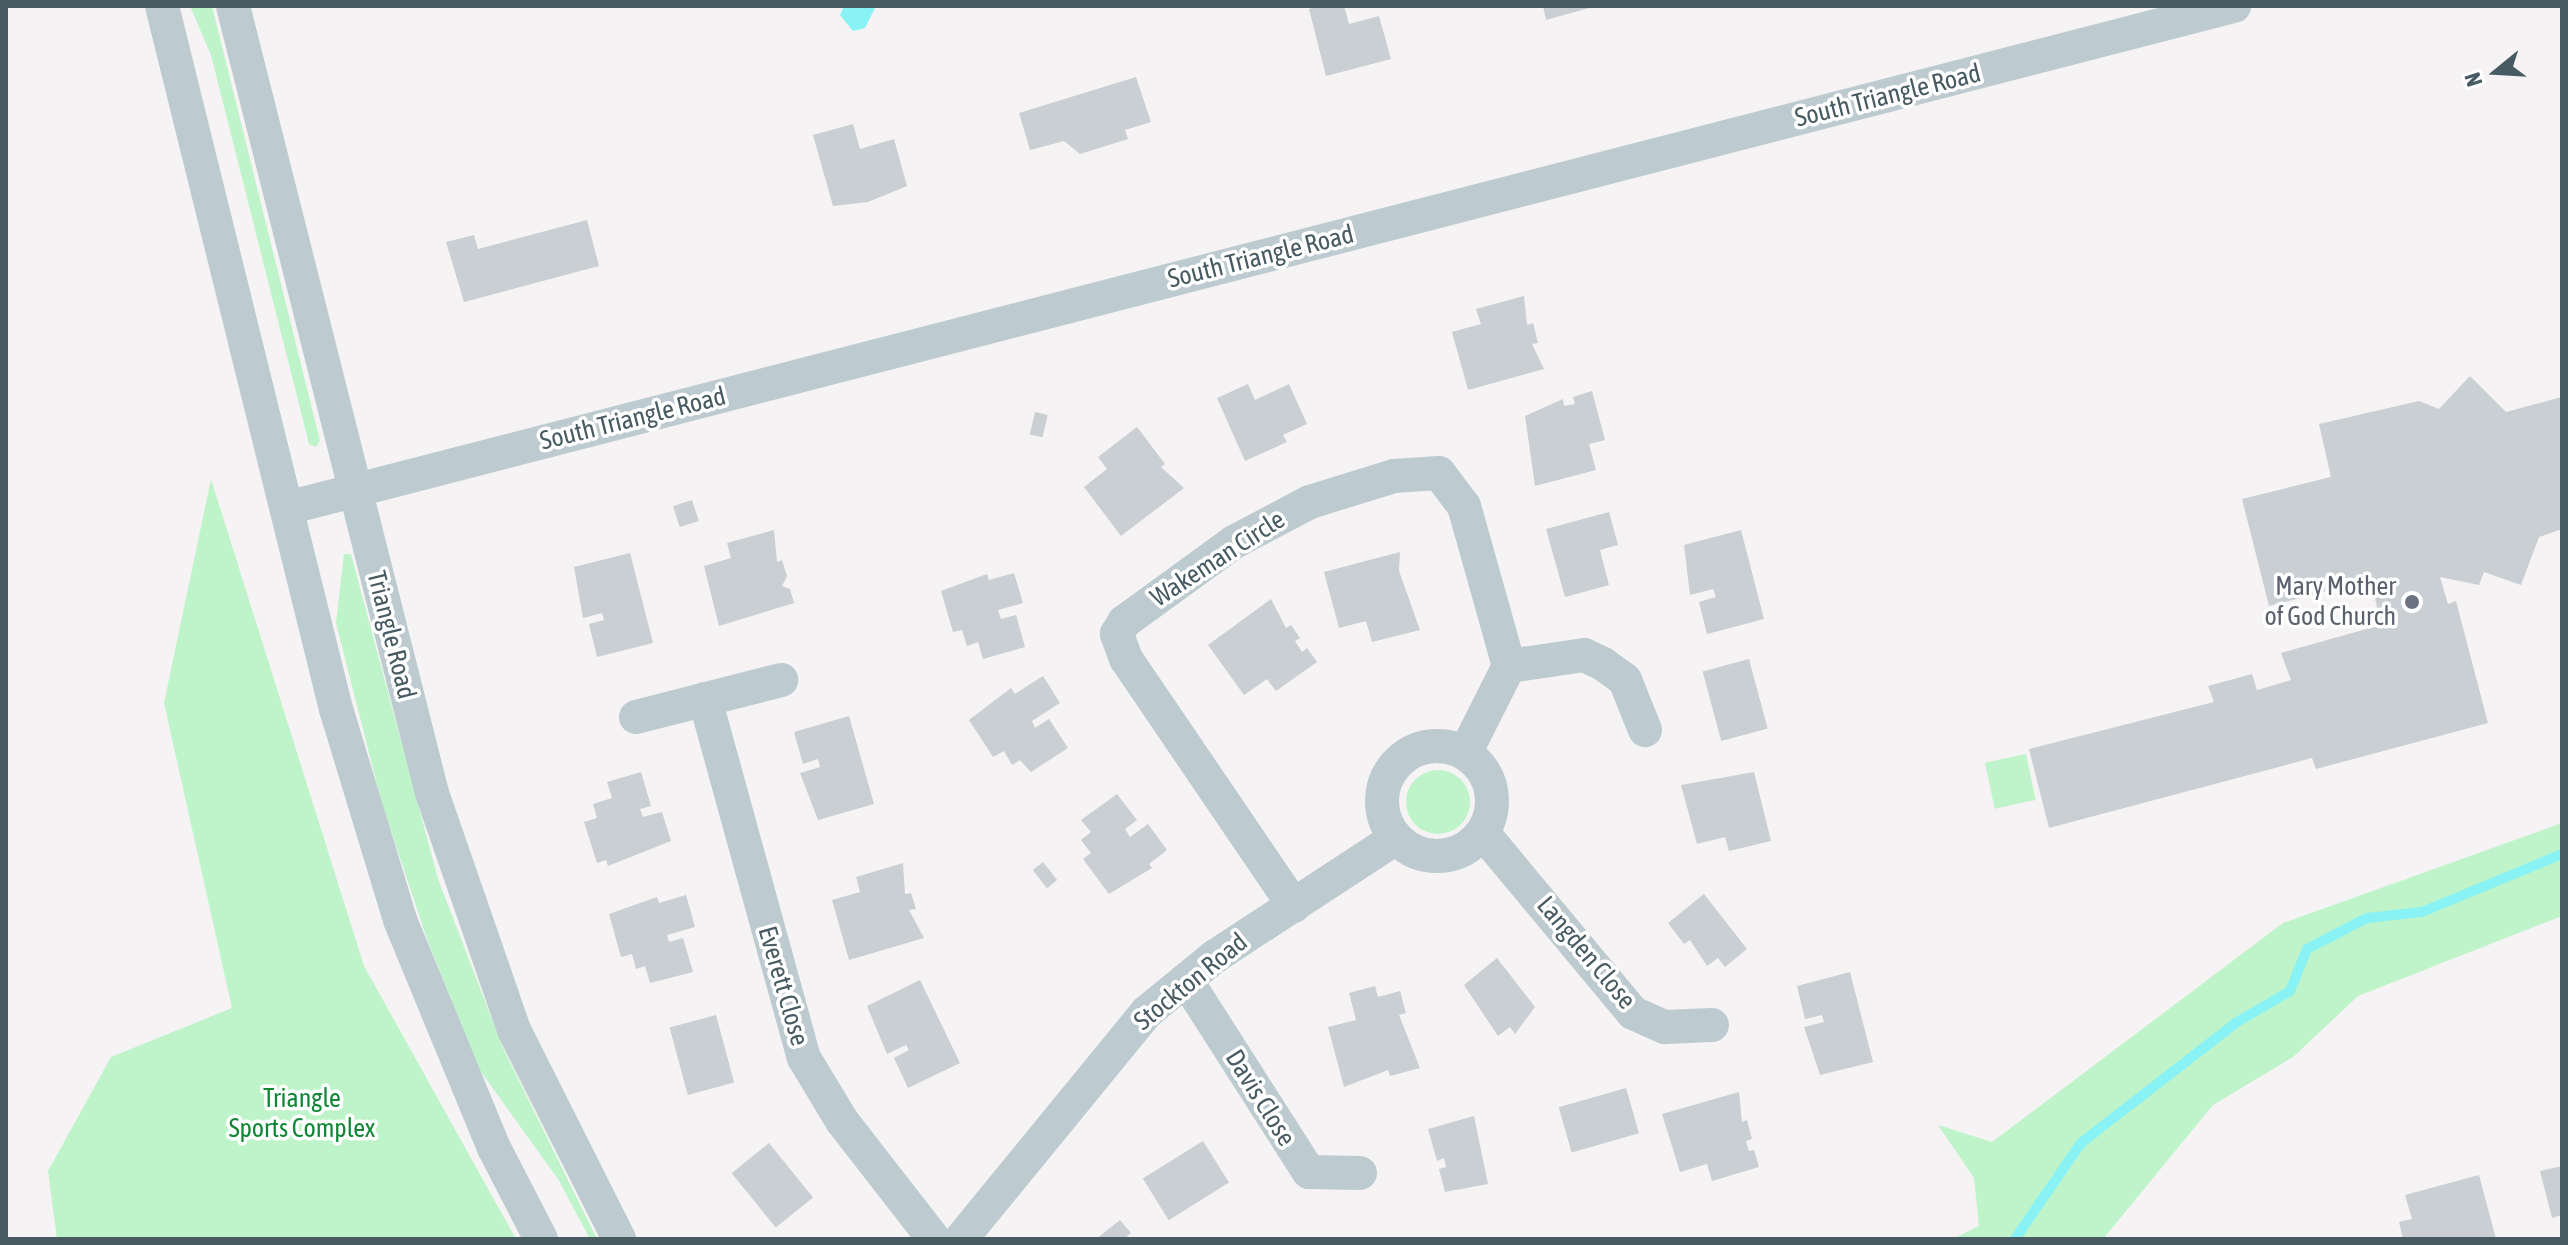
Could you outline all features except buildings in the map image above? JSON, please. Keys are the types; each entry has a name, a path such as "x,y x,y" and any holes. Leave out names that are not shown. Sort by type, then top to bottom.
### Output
{"street":[{"path":"162,6 336,709 400,920 494,1148 541,1239"},
{"name":"Triangle Road","path":"233,6 432,793 514,1030 619,1239"},
{"name":"South Triangle Road","path":"287,508 2159,16 2234,6"},
{"name":"Wakeman Circle","path":"1294,906 1126,659 1117,634 1124,622 1271,521 1348,488 1427,470 1450,480 1459,493 1509,666"},
{"path":"1465,753 1509,666 1584,655 1625,680 1645,730"},
{"path":"636,717 781,680"},
{"name":"Everett Close","path":"705,699 804,1058 842,1121 934,1239"},
{"path":"1427,746 1465,753 1490,783 1493,809 1483,833 1469,847 1434,857 1396,838 1382,793 1399,760 1427,746"},
{"name":"Langden Close","path":"1483,833 1633,1013 1665,1027 1712,1025"},
{"name":"Stockton Road","path":"961,1239 1119,1043 1186,980 1396,838"},
{"name":"Davis Close","path":"1186,980 1309,1172 1360,1173"}],"green space":[{"path":"190,6 212,6 320,441 316,447 309,444 211,55"},
{"name":"Triangle Sports Complex","path":"211,479 364,966 516,1239 57,1239 48,1171 111,1057 232,1008 164,703"},
{"path":"344,554 351,554 438,879 503,1048 597,1239 590,1239 558,1179 479,1069 428,942 382,804 336,623"},
{"path":"2026,754 2036,800 1995,809 1985,763"},
{"path":"1438,770 1456,776 1464,784 1470,802 1464,820 1456,828 1438,834 1420,828 1412,820 1406,802 1412,784 1420,776"},
{"path":"2562,823 2562,916 2358,996 2293,1057 2213,1105 2103,1239 1953,1239 1979,1226 1974,1178 1938,1125 1992,1142 2283,923"}],"water":[{"path":"844,6 876,6 865,28 853,31 840,15"}],"waterway":[{"path":"2015,1239 2081,1143 2237,1022 2290,991 2307,949 2367,918 2422,912 2562,854"}],"place":[{"name":"Mary Mother of God Church","path":"2412,602"}]}
